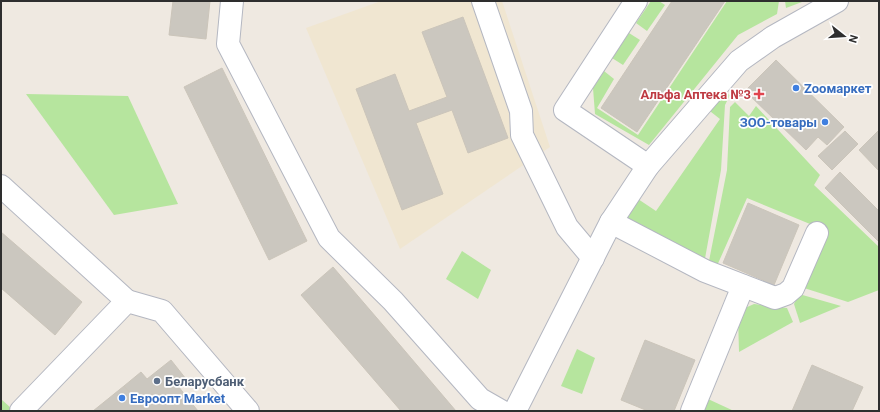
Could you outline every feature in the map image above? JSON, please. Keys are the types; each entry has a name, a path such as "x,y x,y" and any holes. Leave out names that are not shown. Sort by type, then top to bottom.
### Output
{"lane":[{"path":"232,1 228,44 329,238 393,301 480,399 501,411"},
{"path":"483,1 521,111 522,135 567,228 593,258"},
{"path":"636,1 566,110 648,166"},
{"path":"515,411 611,222 648,166 739,60 773,36 837,1"},
{"path":"1,186 126,301 162,310 248,411"},
{"path":"611,222 705,271 775,298 786,294 793,288 817,232"},
{"path":"692,411 743,286"},
{"path":"21,411 126,301"}],"shaded area":[{"path":"381,1 502,1 550,147 400,249 306,28"}],"green space":[{"path":"651,1 659,1 665,5 647,31 636,23"},
{"path":"727,1 779,1 777,14 738,35 649,145 595,114 593,88 604,71 614,79 597,108 638,135"},
{"path":"785,1 802,1 802,2 786,8"},
{"path":"629,33 640,40 623,65 612,58"},
{"path":"26,94 128,96 178,204 114,215"},
{"path":"728,94 730,95 725,105 721,170 704,264 627,221 625,216 638,199 656,211 720,119 706,108 714,99"},
{"path":"735,102 749,116 756,106 820,175 814,185 879,247 879,290 848,302 804,288 827,231 747,198 716,268 708,266 727,170 730,107"},
{"path":"462,251 491,270 478,299 446,279"},
{"path":"799,294 841,306 800,323 794,304"},
{"path":"754,304 787,308 793,322 739,352 738,316 745,308"},
{"path":"577,349 595,358 582,394 561,386"},
{"path":"1,399 11,408 8,411 1,411"},
{"path":"708,399 734,411 703,411"}],"building":[{"path":"173,1 210,1 206,39 169,35"},
{"path":"672,1 725,1 637,132 601,108"},
{"path":"463,17 508,138 468,153 452,110 416,123 443,194 402,210 356,89 395,74 409,111 447,97 422,32"},
{"path":"776,60 844,127 827,145 818,137 806,150 745,91"},
{"path":"222,68 307,241 269,260 184,87"},
{"path":"879,130 879,171 859,150"},
{"path":"845,131 858,144 832,170 818,156"},
{"path":"840,172 879,211 879,242 825,188"},
{"path":"748,203 799,225 774,285 723,263"},
{"path":"1,232 82,302 55,335 1,288"},
{"path":"333,267 456,411 401,411 301,295"},
{"path":"645,340 695,360 674,411 648,411 621,400"},
{"path":"171,360 186,379 178,386 198,411 145,411 124,386 141,372 147,379"},
{"path":"812,365 863,387 852,411 792,411"},
{"name":"Евроопт Market","path":"124,386 145,411 93,411"}],"place":[{"name":"Zooмаркет","path":"796,88"},
{"name":"Альфа Аптека №3","path":"759,94"},
{"name":"ЗОО-товары","path":"825,122"},
{"name":"Беларусбанк","path":"157,381"},
{"name":"Евроопт Market","path":"122,398"}]}
